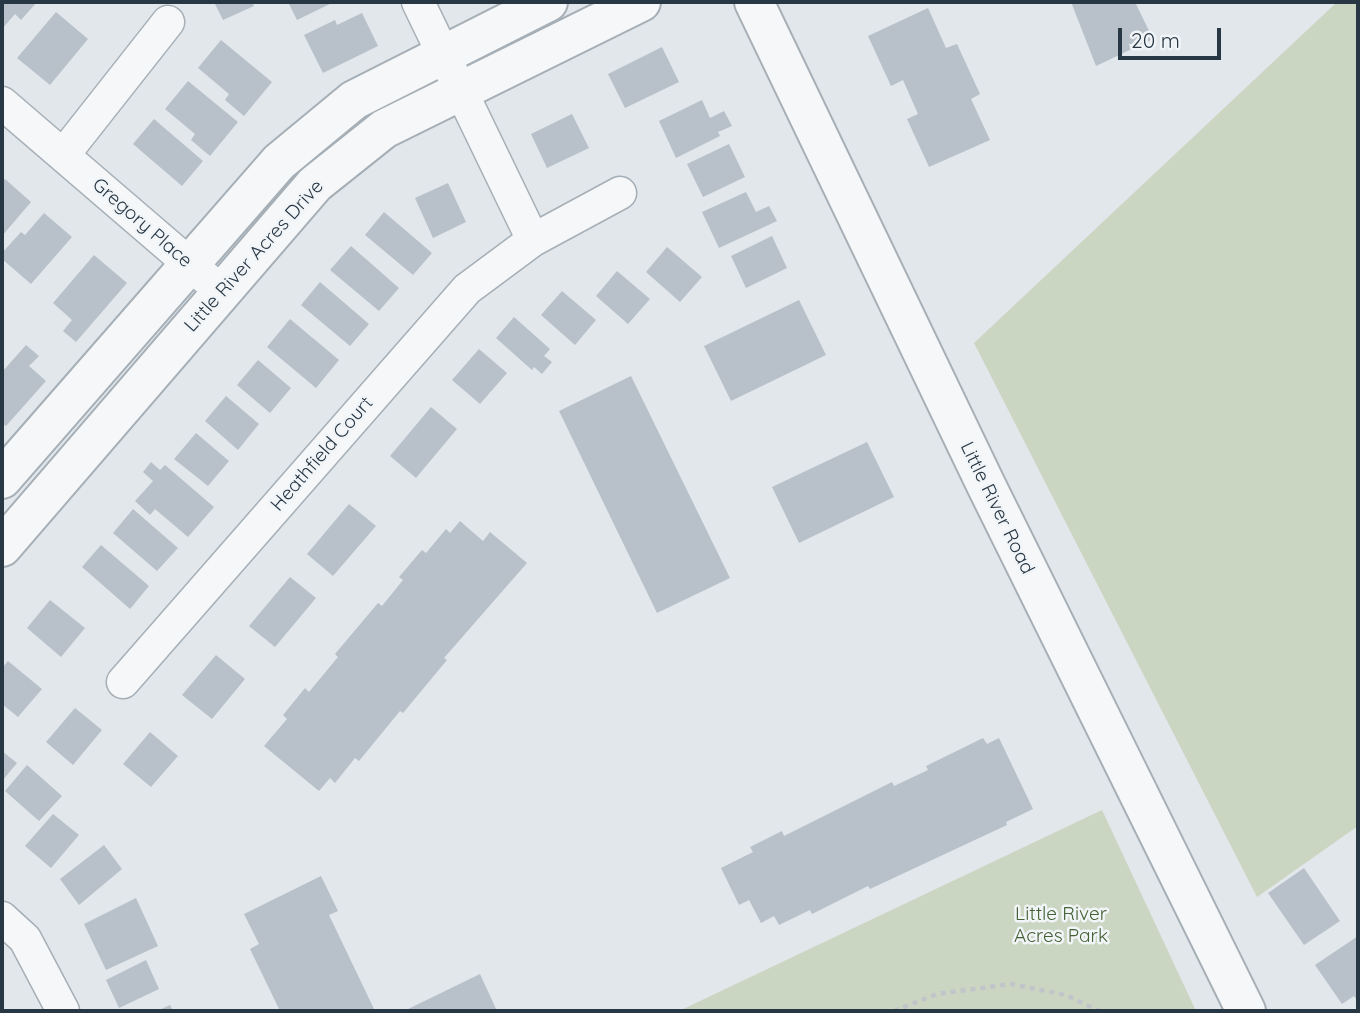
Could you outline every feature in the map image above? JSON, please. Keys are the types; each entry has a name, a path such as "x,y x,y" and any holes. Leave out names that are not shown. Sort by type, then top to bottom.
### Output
{"street":[{"path":"418,2 533,240"},
{"path":"2,480 279,162 354,100 548,2"},
{"name":"Little River Acres Drive","path":"2,547 315,184 384,129 641,2"},
{"name":"Little River Road","path":"754,2 986,485 1246,1011"},
{"path":"64,154 168,22"},
{"name":"Gregory Place","path":"2,103 221,291"},
{"name":"Heathfield Court","path":"123,682 467,289 533,240 620,193"},
{"path":"2,485 33,511"},
{"path":"2,918 25,939 62,1011"}],"path":[{"path":"894,1011 937,994 1011,984 1066,995 1099,1011"}],"green space":[{"path":"1337,2 1358,2 1358,826 1257,897 974,343"},
{"name":"Little River Acres Park","path":"1102,810 1196,1011 679,1011"}],"building":[{"path":"2,2 37,2 21,20 15,14 2,29"},
{"path":"214,2 252,2 254,6 223,20"},
{"path":"288,2 334,2 297,20"},
{"path":"1071,2 1135,2 1153,39 1096,66"},
{"path":"928,8 946,48 957,44 980,94 971,99 990,140 929,167 907,119 918,114 903,80 891,86 868,36"},
{"path":"56,12 88,39 50,85 17,58"},
{"path":"362,13 378,46 323,73 304,35 335,20 337,25"},
{"path":"221,40 272,82 244,116 225,100 229,94 198,68"},
{"path":"662,47 679,82 625,108 608,74"},
{"path":"188,81 238,122 210,156 191,140 195,134 165,109"},
{"path":"702,100 710,118 724,111 732,126 718,132 720,136 676,158 659,121"},
{"path":"572,114 589,148 547,168 531,134"},
{"path":"154,119 203,161 182,186 133,144"},
{"path":"729,144 745,177 703,197 687,164"},
{"path":"5,179 31,202 2,236 2,183"},
{"path":"448,183 466,222 433,238 415,198"},
{"path":"746,192 756,212 769,206 777,221 719,248 702,212"},
{"path":"384,212 432,253 413,275 365,235"},
{"path":"44,213 72,237 31,284 2,259 2,253 21,232 25,235"},
{"path":"772,236 787,268 746,288 731,256"},
{"path":"351,246 399,288 379,311 330,270"},
{"path":"667,247 702,277 680,302 646,272"},
{"path":"94,255 127,283 76,342 63,331 72,320 53,303"},
{"path":"617,271 650,299 628,324 596,296"},
{"path":"320,282 369,324 350,346 301,305"},
{"path":"562,291 596,320 575,345 541,315"},
{"path":"799,300 826,355 731,401 704,346"},
{"path":"514,317 550,349 544,356 552,362 542,374 534,367 532,370 496,338"},
{"path":"290,319 339,360 316,388 267,347"},
{"path":"26,345 39,356 29,366 46,381 6,426 2,423 2,372"},
{"path":"479,349 507,373 480,404 452,380"},
{"path":"258,360 291,388 270,413 237,385"},
{"path":"631,376 730,578 657,613 559,411"},
{"path":"226,396 259,424 238,450 205,421"},
{"path":"431,407 457,429 416,478 390,456"},
{"path":"196,433 229,461 208,486 174,459"},
{"path":"867,442 894,497 799,543 772,487"},
{"path":"151,462 160,470 165,465 214,507 188,537 155,509 150,515 135,501 153,481 143,472"},
{"path":"349,504 376,526 333,576 307,554"},
{"path":"133,509 178,548 157,571 113,533"},
{"path":"460,521 483,541 490,532 527,563 444,658 447,660 403,713 400,711 359,761 355,758 335,783 330,778 319,791 264,746 287,719 283,715 305,688 309,692 338,657 335,654 378,603 382,606 403,580 399,577 422,550 426,553 446,529 450,533"},
{"path":"101,545 149,586 130,609 82,567"},
{"path":"290,577 316,598 275,647 249,626"},
{"path":"50,600 85,628 61,657 27,628"},
{"path":"216,655 245,679 212,719 182,695"},
{"path":"8,661 42,689 18,717 2,704 2,668"},
{"path":"75,708 102,730 73,765 46,742"},
{"path":"150,732 178,756 151,787 123,764"},
{"path":"983,738 987,744 999,738 1033,809 1006,822 1007,825 870,889 868,886 812,914 810,910 779,925 774,916 761,923 749,900 739,905 721,868 753,852 750,847 782,831 784,836 892,782 894,786 928,770 926,766"},
{"path":"2,751 17,763 2,781"},
{"path":"27,765 62,796 39,821 5,791"},
{"path":"53,814 79,835 51,868 25,846"},
{"path":"104,845 122,869 79,905 60,879"},
{"path":"1304,868 1340,921 1304,945 1268,893"},
{"path":"321,876 338,911 329,915 375,1011 280,1011 250,949 259,944 244,914"},
{"path":"136,898 158,946 106,970 84,924"},
{"path":"1358,936 1358,1002 1354,996 1342,1004 1315,965"},
{"path":"146,960 159,989 119,1008 106,980"},
{"path":"480,974 497,1011 404,1011"},
{"path":"170,1005 173,1011 157,1011"}]}
